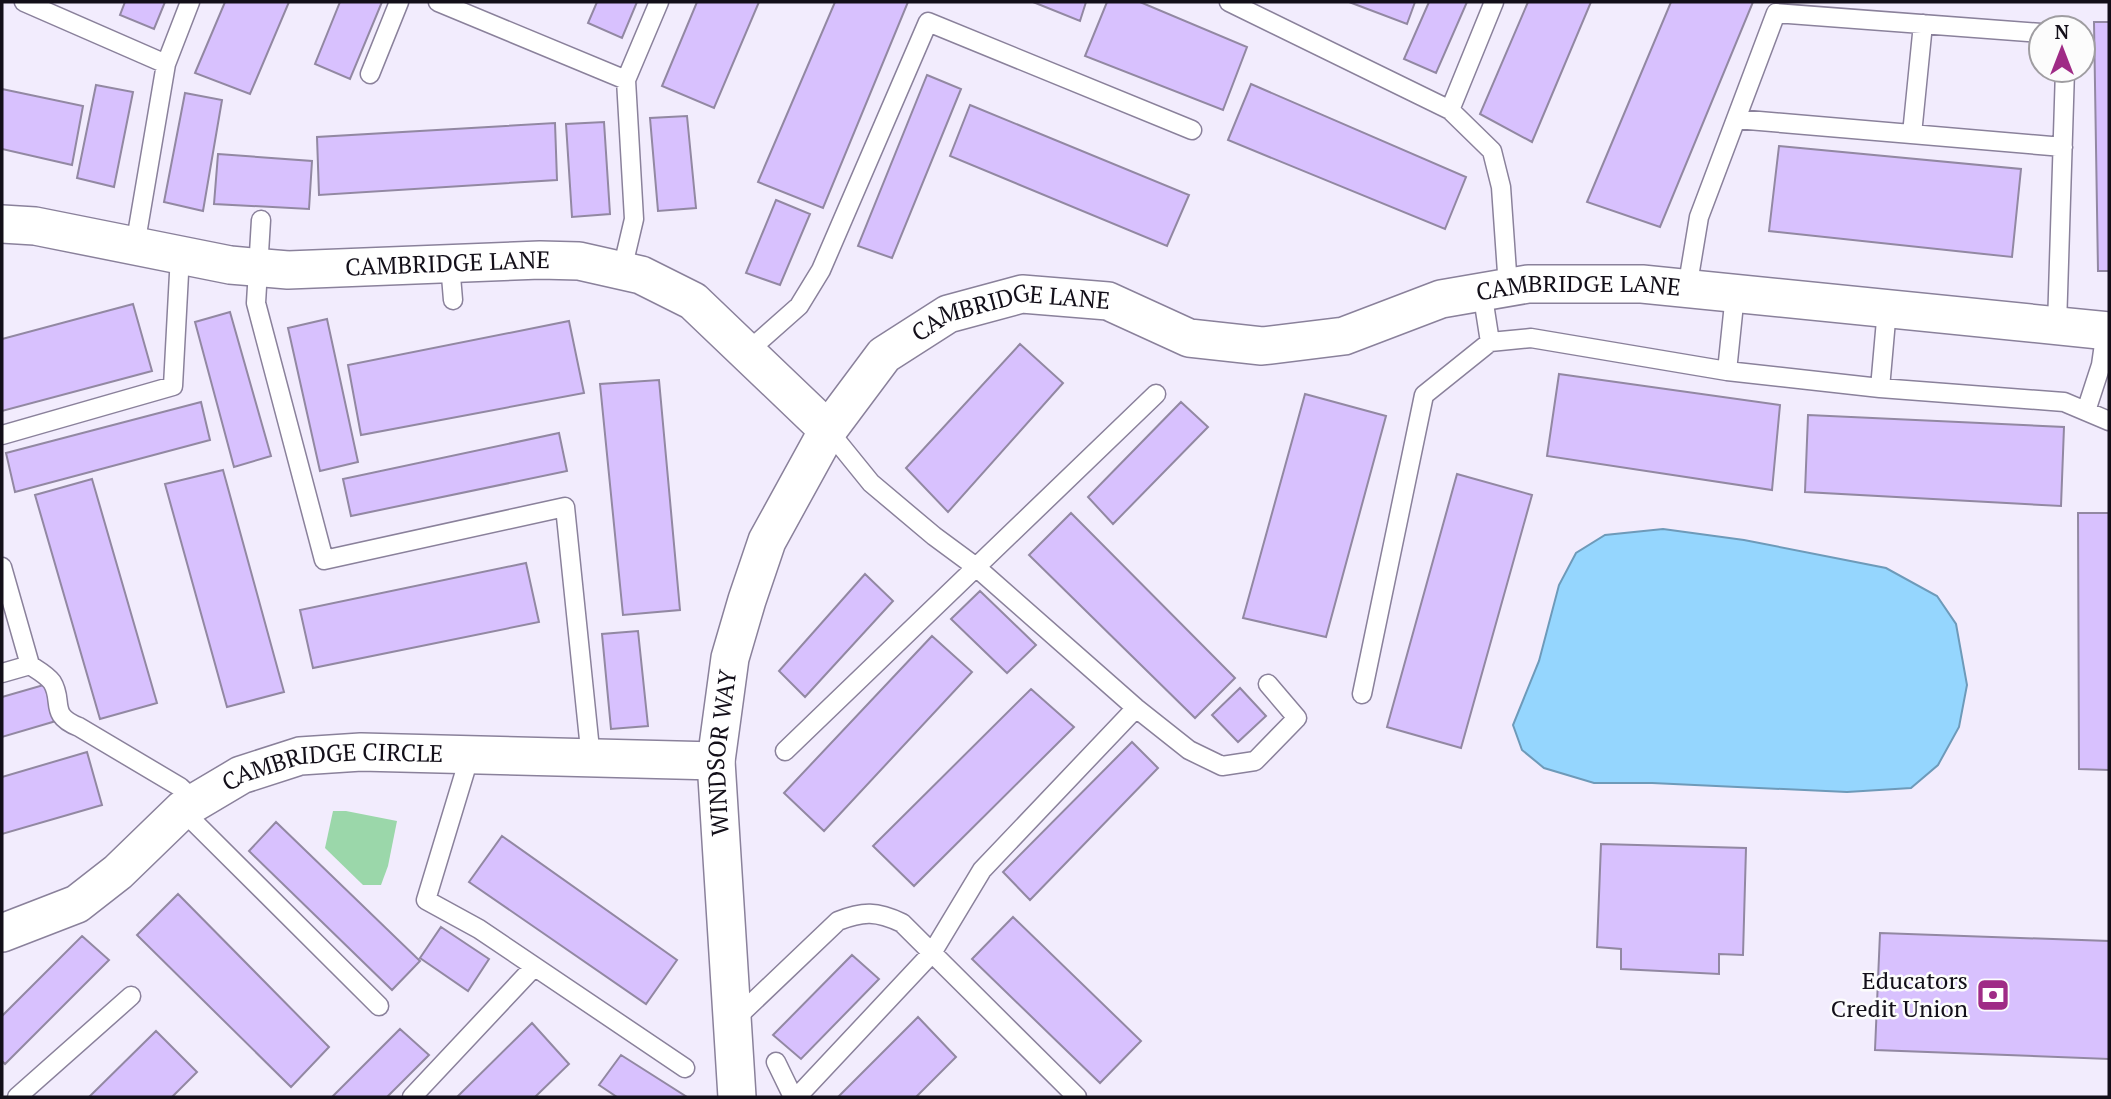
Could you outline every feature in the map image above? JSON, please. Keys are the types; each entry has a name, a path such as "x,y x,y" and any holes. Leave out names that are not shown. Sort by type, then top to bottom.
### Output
{"street":[{"name":"CAMBRIDGE LANE","path":"2,224 35,226 230,265 288,270 579,261 622,270 641,275 693,301 828,430 884,355 948,314 1022,294 1108,301 1189,338 1262,346 1344,336 1441,299 1528,284 1642,284 2108,330"},
{"name":"WINDSOR WAY","path":"737,1097 716,761 730,658 768,541 828,430"},
{"name":"CAMBRIDGE CIRCLE","path":"2,933 77,904 118,872 189,806 241,775 300,756 361,752 716,761"}],"lane":[{"path":"24,2 166,64"},
{"path":"135,246 166,64 190,2"},
{"path":"370,74 399,2"},
{"path":"438,2 626,80"},
{"path":"622,270 634,219 626,80 659,2"},
{"path":"1229,2 1450,110 1492,150 1501,187 1490,342"},
{"path":"1450,110 1494,2"},
{"path":"1687,289 1699,217 1776,13 2027,32"},
{"path":"747,352 799,306 821,270 928,22 1192,130"},
{"path":"1912,134 1923,24"},
{"path":"2057,326 2065,84"},
{"path":"1736,119 2063,147"},
{"path":"261,220 256,303 324,560 565,507 591,759"},
{"path":"2,435 173,386 180,256"},
{"path":"450,264 453,300"},
{"path":"1727,371 1735,294"},
{"path":"1880,388 1887,309"},
{"path":"2086,411 2101,365 2108,330"},
{"path":"1362,694 1424,395 1490,342 1531,338 1727,371 1880,388 2064,402 2109,421"},
{"path":"785,751 1156,394"},
{"path":"828,430 871,483 976,567 1136,708 1189,750 1222,766 1255,761 1297,718 1268,684"},
{"path":"2,567 30,664 52,682 60,713 66,722 169,780 189,806 379,1006"},
{"path":"2,673 30,664"},
{"path":"776,1062 795,1097 932,953 982,870 1136,708"},
{"path":"470,755 426,900 479,929 685,1068"},
{"path":"733,1022 838,921 857,913 884,914 902,923 1077,1097"},
{"path":"412,1097 534,967"},
{"path":"17,1097 131,996"}],"green space":[{"path":"333,811 397,821 388,866 381,885 363,885 325,848"}],"water":[{"path":"1663,529 1744,540 1886,568 1937,596 1956,624 1967,685 1959,727 1938,765 1911,788 1847,792 1594,783 1544,768 1522,750 1513,725 1539,661 1559,585 1576,553 1605,535"}],"building":[{"path":"125,2 165,2 154,29 120,15"},
{"path":"225,2 289,2 250,94 195,73"},
{"path":"340,2 382,2 350,79 315,64"},
{"path":"597,2 637,2 622,38 588,23"},
{"path":"697,2 759,2 714,108 662,86"},
{"path":"835,2 908,2 823,208 758,182"},
{"path":"1033,2 1086,2 1080,21"},
{"path":"1107,2 1140,2 1247,47 1223,110 1085,56"},
{"path":"1349,2 1415,2 1407,24"},
{"path":"1429,2 1467,2 1436,73 1404,59"},
{"path":"1528,2 1591,2 1532,142 1480,114"},
{"path":"1671,2 1753,2 1660,227 1587,202"},
{"path":"2097,22 2109,22 2109,271 2098,271 2095,84"},
{"path":"927,75 961,89 892,258 858,246"},
{"path":"1251,84 1466,177 1445,229 1228,140"},
{"path":"96,85 133,92 114,187 77,178"},
{"path":"2,89 83,106 72,165 2,149"},
{"path":"185,93 222,100 203,211 164,202"},
{"path":"970,105 1189,195 1167,246 950,156"},
{"path":"687,116 696,208 658,211 650,118"},
{"path":"604,122 610,214 572,217 566,124"},
{"path":"555,123 557,180 319,195 317,137"},
{"path":"1779,146 2021,169 2012,257 1769,231"},
{"path":"218,154 312,161 309,209 214,204"},
{"path":"776,200 810,214 780,285 746,273"},
{"path":"133,304 152,371 2,411 2,339"},
{"path":"230,312 271,456 234,467 195,322"},
{"path":"327,319 358,462 320,471 288,328"},
{"path":"569,321 584,393 361,435 348,365"},
{"path":"1020,344 1063,383 948,512 906,468"},
{"path":"1559,374 1780,405 1772,490 1547,456"},
{"path":"659,380 680,610 623,615 600,384"},
{"path":"1305,394 1386,416 1326,637 1243,618"},
{"path":"201,402 210,440 15,492 6,453"},
{"path":"1181,402 1208,427 1113,524 1088,497"},
{"path":"1808,415 2064,427 2061,506 1805,492"},
{"path":"559,433 567,471 351,516 343,479"},
{"path":"223,470 284,692 227,707 165,484"},
{"path":"1457,474 1532,495 1461,748 1387,727"},
{"path":"92,479 157,703 100,719 35,495"},
{"path":"1071,513 1235,678 1195,718 1029,555"},
{"path":"2078,513 2109,513 2109,770 2079,769"},
{"path":"526,563 539,622 313,668 300,610"},
{"path":"865,574 893,601 805,697 779,671"},
{"path":"980,591 1036,645 1007,673 951,619"},
{"path":"638,631 648,726 611,729 602,634"},
{"path":"932,636 972,672 824,831 784,793"},
{"path":"47,684 56,721 2,737 2,697"},
{"path":"1240,688 1266,716 1238,742 1212,715"},
{"path":"1031,689 1074,727 914,886 873,846"},
{"path":"1132,742 1158,768 1030,900 1003,872"},
{"path":"87,752 102,805 2,834 2,777"},
{"path":"276,822 420,961 392,990 249,851"},
{"path":"502,836 677,960 646,1004 469,882"},
{"path":"1601,844 1746,848 1743,955 1719,954 1719,974 1621,969 1621,949 1597,947"},
{"path":"178,894 329,1047 291,1087 137,935"},
{"path":"1013,917 1141,1041 1100,1083 972,959"},
{"path":"441,927 489,959 468,991 420,958"},
{"name":"Educators Credit Union","path":"1880,933 2109,941 2109,1059 1875,1050"},
{"path":"82,936 109,960 5,1064 2,1061 2,1016"},
{"path":"852,955 879,979 801,1059 773,1035"},
{"path":"918,1017 956,1057 916,1097 838,1097"},
{"path":"532,1023 569,1064 535,1097 457,1097"},
{"path":"400,1029 429,1055 387,1097 332,1097"},
{"path":"156,1031 197,1072 172,1097 89,1097"},
{"path":"621,1055 687,1097 617,1097 599,1085"}],"place":[{"name":"Educators Credit Union","path":"1993,995"}]}
